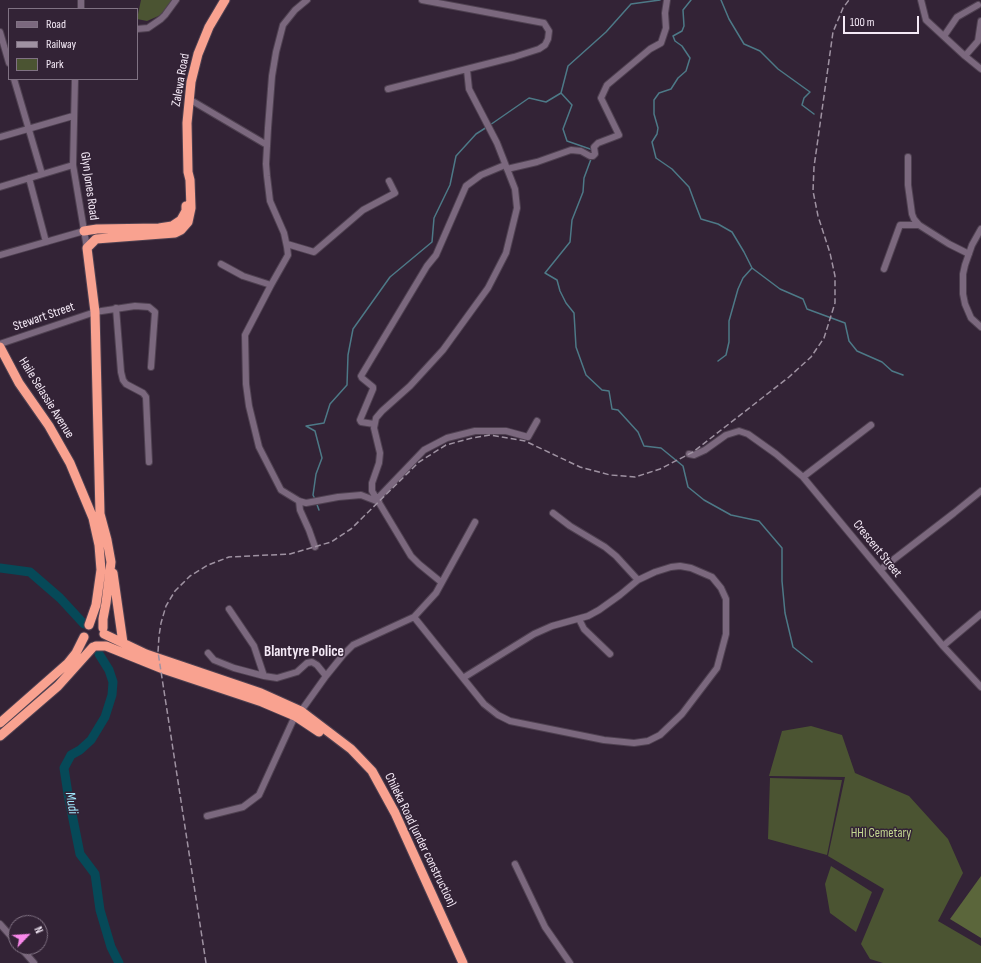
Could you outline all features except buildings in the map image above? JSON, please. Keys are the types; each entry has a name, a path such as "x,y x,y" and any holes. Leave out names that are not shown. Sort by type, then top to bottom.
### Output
{"highway":[{"name":"Zalewa Road","path":"84,231 97,229 159,228 177,224 184,216 186,211 186,180 188,172 189,99 194,69 209,26 225,0"},
{"name":"Zalewa Road","path":"87,248 96,239 169,235 181,230 186,226 190,216 190,180 188,172"},
{"path":"87,248 95,312 100,514 111,562 123,644"},
{"name":"Haile Selassie Avenue","path":"0,345 19,383 49,426 70,462 92,518 100,546 101,570 100,586 93,616 89,625"},
{"path":"0,736 58,686 95,646 101,642 111,562"},
{"path":"0,723 68,663 76,653 89,625 97,623 103,631 123,644 146,654 261,694 298,713 347,750 374,782 383,798 458,963"},
{"path":"84,637 87,644 106,646 163,669 298,713"},
{"name":"Chileka Road (under construction)","path":"298,713 351,749 372,771 395,813 463,963"}],"street":[{"path":"138,29 148,28 161,19 176,0"},
{"path":"307,0 286,19 280,32 270,100 267,145 267,170 270,201 284,233 288,255 271,284 245,335 246,384 249,406 259,447 281,490 299,501 306,503 338,496 361,495 378,501"},
{"path":"388,89 467,70 539,49 545,45 548,39 550,31 544,24 422,0"},
{"path":"374,424 361,422 360,420 373,389 373,387 362,378 362,376 427,266 436,255 466,186 480,175 506,167 537,162 571,150 581,151 593,156 595,154 594,147 598,143 619,136 601,98 607,85 650,50 661,43 666,28 665,13 667,0"},
{"path":"921,0 926,20 981,69"},
{"path":"944,36 957,17 978,4"},
{"path":"965,56 978,41 981,21"},
{"path":"0,32 8,59"},
{"path":"441,582 411,556 372,491 371,487 380,453 374,424 376,418 382,411 410,386 443,350 488,288 506,253 517,208 515,189 495,137 481,113 470,89 467,70"},
{"path":"14,80 42,174"},
{"name":"Glyn Jones Road","path":"75,80 72,165 87,248"},
{"path":"189,99 267,145"},
{"path":"0,137 73,116"},
{"path":"908,157 908,185 914,219 919,225 949,244 969,254"},
{"path":"0,186 72,165"},
{"path":"29,178 46,242"},
{"path":"287,244 314,252 363,210 395,193 389,181"},
{"path":"884,269 900,225 919,225"},
{"path":"981,228 969,254 963,274 963,294 965,304 971,318 981,327"},
{"path":"0,255 84,231"},
{"path":"221,264 243,276 271,284"},
{"name":"Stewart Street","path":"0,345 95,312 134,306 149,307 155,312 151,367"},
{"path":"116,308 121,372 123,380 126,384 143,393 146,397 149,462"},
{"path":"378,501 424,450 429,447 447,438 476,431 506,430 528,437 536,421"},
{"path":"803,476 871,425"},
{"name":"Crescent Street","path":"689,454 694,455 705,450 726,435 739,432 748,434 776,454 803,476 959,665 981,687"},
{"path":"880,570 981,491"},
{"path":"299,501 300,510 315,547"},
{"path":"553,513 570,526 605,547 616,556 638,580"},
{"path":"207,816 243,807 259,795 298,713 326,676 353,645 414,617 436,593 475,522"},
{"path":"414,617 462,678 484,704 498,715 510,721 619,742 634,743 648,741 660,735 682,714 717,668 726,634 726,599 721,588 712,578 691,568 680,566 671,567 655,572 638,580 599,610 580,618 552,626 534,634 462,678"},
{"path":"229,609 254,646 264,676"},
{"path":"943,646 981,614"},
{"path":"580,618 584,629 610,654"},
{"path":"208,653 214,660 234,668 264,676 278,678 296,672 307,663 312,662 317,665 326,676"},
{"path":"515,864 545,926 570,963"},
{"path":"0,924 8,933"},
{"path":"27,955 34,963"}],"green space":[{"path":"141,0 173,0 163,14 147,21 138,19"},
{"name":"HHI Cemetary","path":"811,726 842,735 855,773 909,796 948,839 963,873 938,921 981,946 981,963 883,963 870,959 861,944 884,889 828,856 845,777 769,776 782,731"},
{"path":"770,778 842,780 827,855 768,839"},
{"path":"831,866 872,892 856,932 830,913 825,884"},
{"path":"981,876 981,938 950,919"}],"waterway":[{"path":"490,125 529,98 546,102 561,93 568,66 606,32 631,4 660,0"},
{"path":"691,0 683,10 684,26 682,31 673,36 675,41 682,46 690,58 686,71 678,78 671,89 659,93 654,100 654,114 658,128 657,134 652,142 656,158 672,169 689,187 701,219 718,224 732,232 752,268 780,289 803,299 807,309 845,323 849,341 857,351 882,362 892,371 903,375"},
{"path":"721,0 729,19 744,44 760,51 778,69 810,92 804,98 802,105 814,114"},
{"path":"561,93 572,105 563,129 567,141 593,150"},
{"path":"315,499 313,495 316,474 322,458 315,431 306,426 324,423 330,404 347,385 348,355 353,329 390,277 432,242 434,218 450,185 456,156 476,134 487,127"},
{"path":"591,159 584,178 583,192 572,220 570,242 545,273 557,280 560,291 566,303 574,313 576,347 586,375 602,390 609,391 612,409 618,410 638,432 644,446 661,448 683,466 688,487 704,500 731,515 759,521 782,548 782,581 785,613 793,647 812,662"},
{"path":"718,361 726,355 729,342 729,321 738,289 743,278 752,268"},
{"path":"316,502 319,510"},
{"name":"Mudi","path":"0,568 30,572 60,598 84,624"},
{"name":"Mudi","path":"99,654 109,670 113,682 112,695 105,717 91,740 80,750 71,755 64,768 80,854 95,874 100,910 111,947 119,963"},
{"name":"Mudi","path":"100,910 110,947 118,963"}],"railway":[{"path":"206,963 158,652 161,623 166,606 175,591 190,576 208,565 229,557 290,554 331,542 351,529 419,462 446,445 490,435 525,441 580,467 610,475 635,477 660,469 693,452 789,377 811,357 824,338 835,303 835,276 830,253 818,216 813,191 814,167 833,32 843,8 849,0"}],"district":[{"name":"Blantyre Police","path":"304,652"}]}
